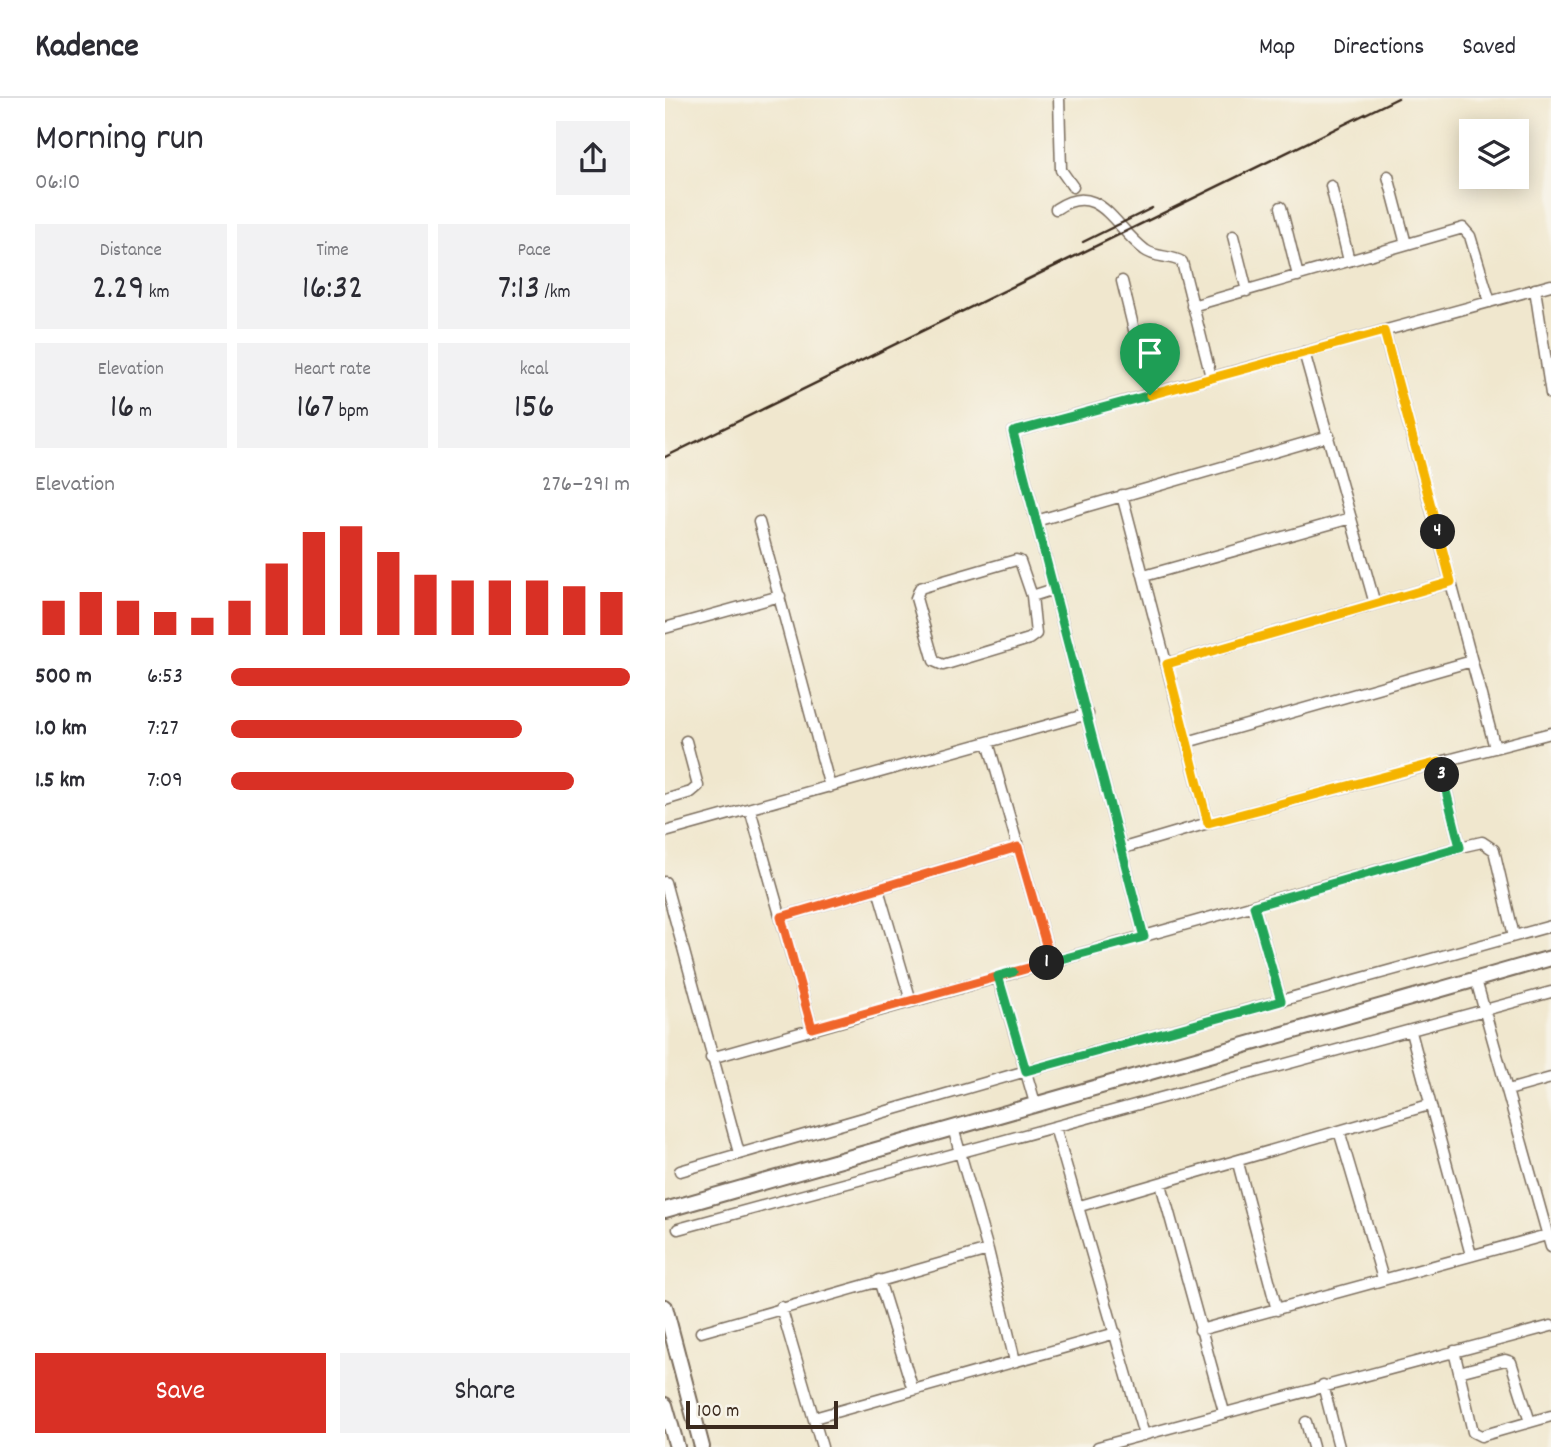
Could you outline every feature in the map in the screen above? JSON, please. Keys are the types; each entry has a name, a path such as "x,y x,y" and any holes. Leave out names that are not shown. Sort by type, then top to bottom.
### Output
{"street":[{"path":"1059,98 1061,170 1069,182"},
{"path":"1388,176 1406,244"},
{"path":"1331,187 1349,261"},
{"path":"1056,209 1079,197 1092,199 1146,251 1180,260 1211,377"},
{"path":"1281,207 1298,276"},
{"path":"1192,306 1458,228 1467,231 1490,302"},
{"path":"1233,236 1247,291"},
{"path":"1122,281 1150,395"},
{"path":"1144,937 1013,432 1551,285"},
{"path":"1535,289 1551,394"},
{"path":"1384,331 1495,748"},
{"path":"1304,352 1375,604"},
{"path":"1036,521 1328,436"},
{"path":"1122,495 1208,823"},
{"path":"1144,576 1351,518"},
{"path":"759,522 830,788"},
{"path":"1016,560 1020,561 1032,596 1037,626 1036,634 1029,639 943,665 934,661 916,598 920,588 1016,560"},
{"path":"1167,664 1451,582"},
{"path":"1032,596 1054,589"},
{"path":"665,628 780,596"},
{"path":"1187,741 1472,662"},
{"path":"665,832 1088,714"},
{"path":"1120,849 1208,823 1551,733"},
{"path":"665,800 691,792 698,786 686,741"},
{"path":"988,742 1051,962"},
{"path":"1439,762 1460,847"},
{"path":"750,808 812,1028"},
{"path":"711,1058 1482,842 1494,850 1514,936"},
{"path":"781,917 1018,847"},
{"path":"665,882 739,1153"},
{"path":"878,888 911,1001"},
{"path":"1254,906 1281,1001"},
{"path":"680,1171 1026,1071 1551,926"},
{"path":"665,1210 1551,958"},
{"path":"998,976 1035,1103"},
{"path":"1476,981 1551,1247"},
{"path":"678,1230 1551,992"},
{"path":"1411,1032 1471,1255"},
{"path":"1508,1090 1551,1078"},
{"path":"1080,1206 1238,1163 1429,1105"},
{"path":"1055,1127 1080,1206 1144,1436"},
{"path":"953,1128 988,1250 1015,1361"},
{"path":"1340,1133 1383,1279"},
{"path":"1238,1163 1277,1310"},
{"path":"1161,1184 1224,1412"},
{"path":"1200,1330 1547,1235"},
{"path":"701,1332 988,1250"},
{"path":"879,1280 913,1390"},
{"path":"665,1307 702,1447"},
{"path":"781,1307 822,1447"},
{"path":"1104,1446 1323,1385 1551,1326"},
{"path":"814,1419 1116,1333"},
{"path":"1454,1351 1473,1432 1477,1436 1551,1416"},
{"path":"1459,1372 1505,1360 1511,1362 1530,1422"},
{"path":"1323,1385 1339,1447"},
{"path":"665,1405 677,1447"},
{"path":"1305,1422 1313,1447"}],"railway":[{"path":"665,457 1398,98"},
{"path":"1083,242 1152,208"}],"route":[{"path":"1150,395 1013,432 1144,937 1051,962 998,976 812,1028 781,917 1018,847 1051,962 998,976 1026,1071 1281,1001 1254,906 1460,847 1439,762 1208,823 1167,664 1451,582 1384,331 1150,395"}]}
